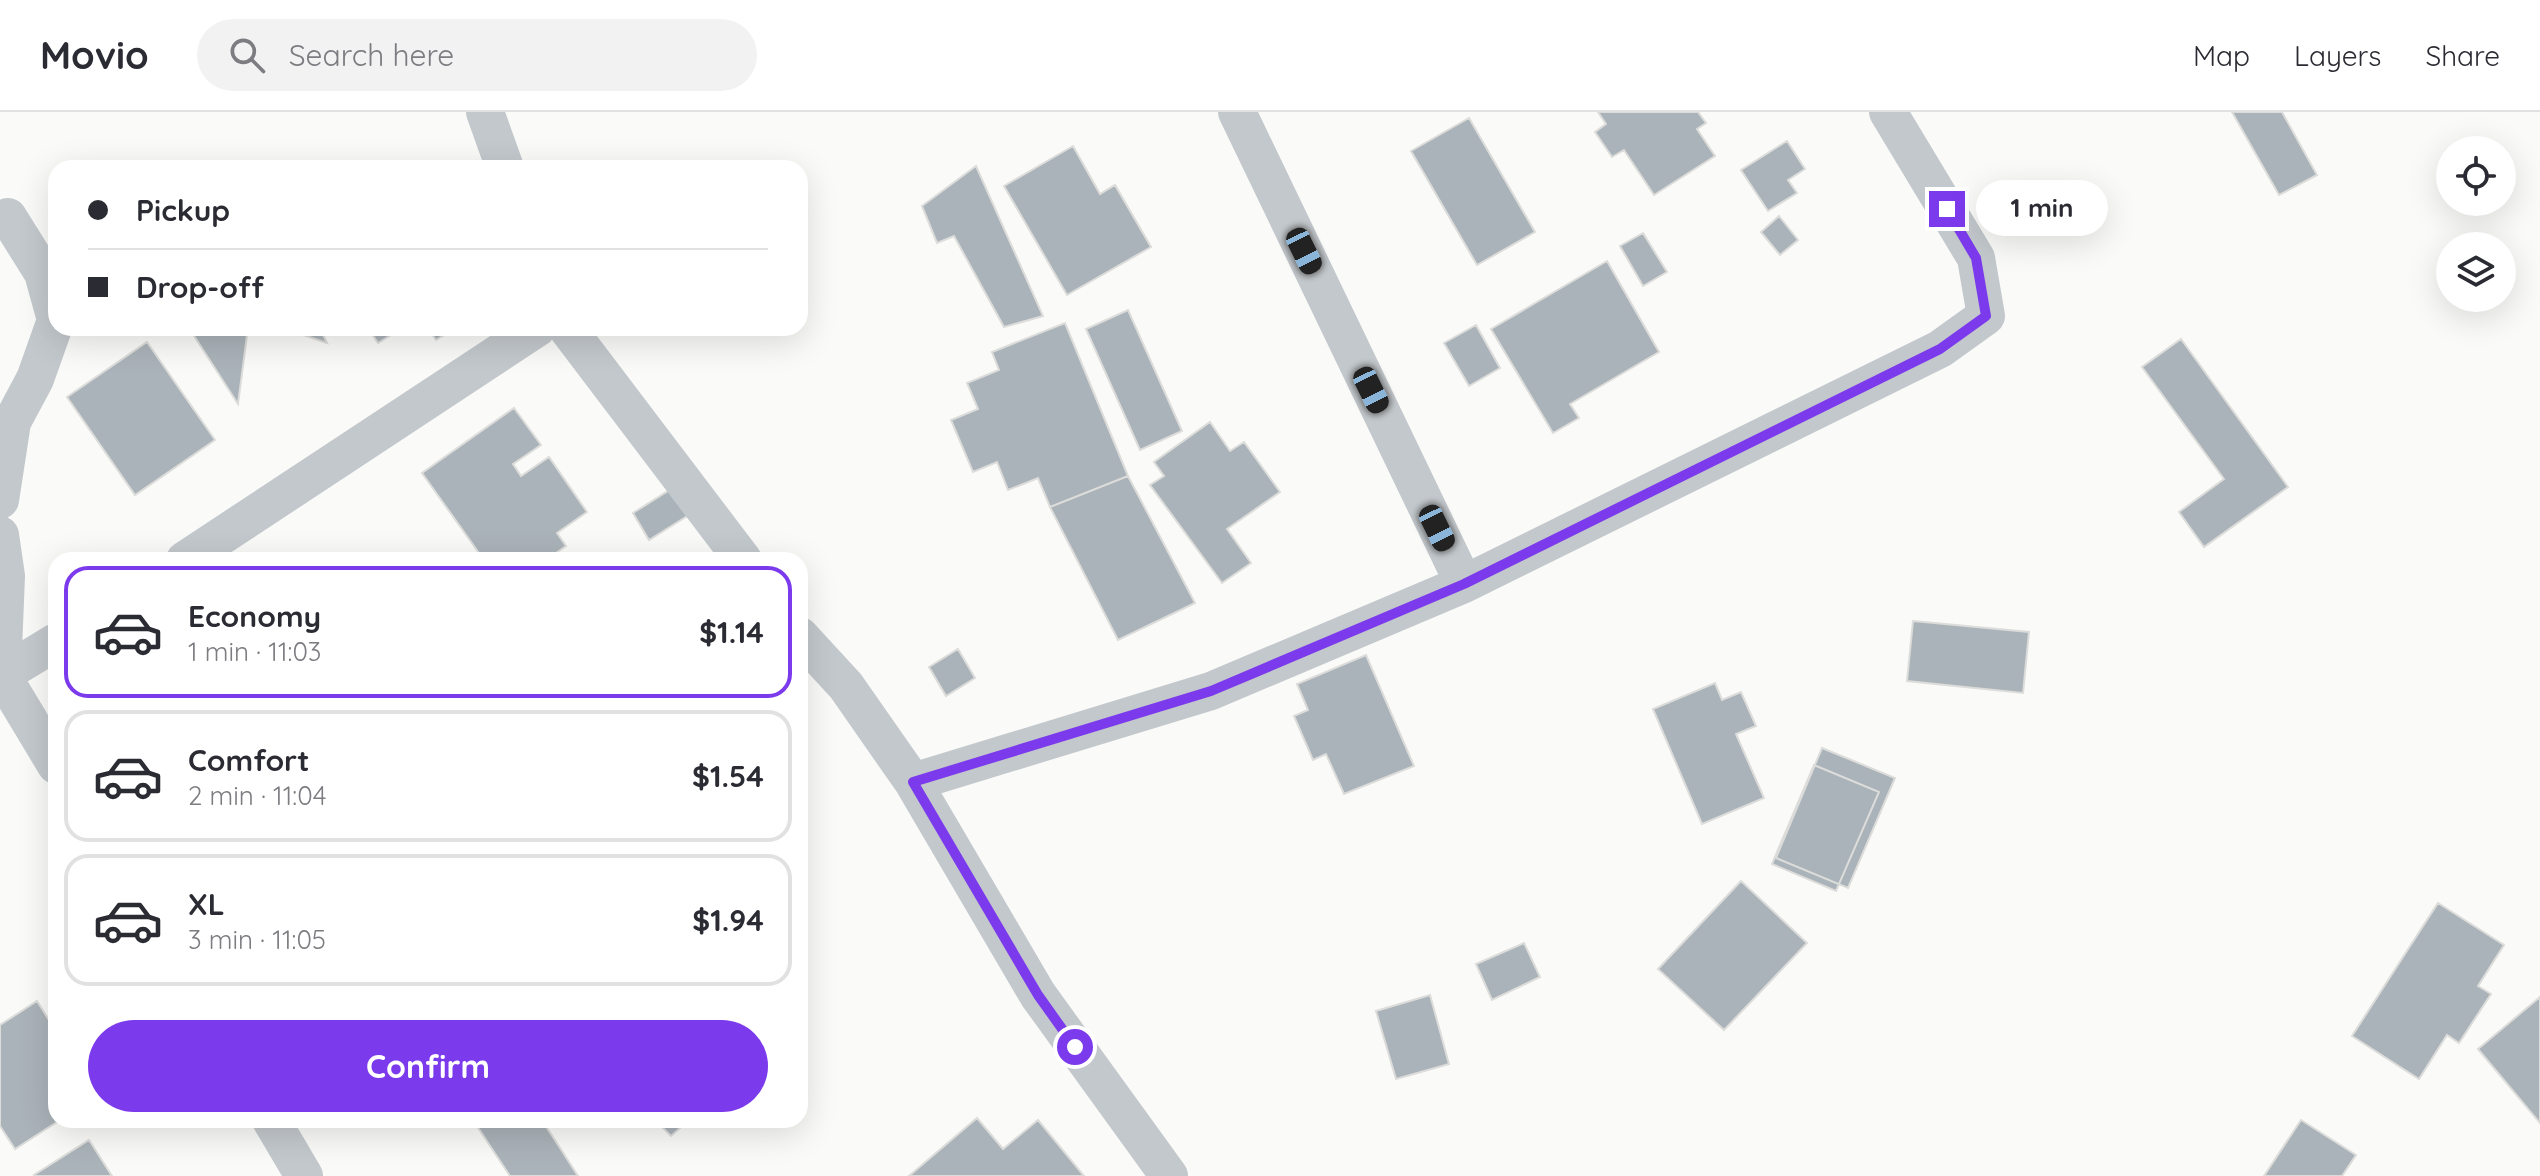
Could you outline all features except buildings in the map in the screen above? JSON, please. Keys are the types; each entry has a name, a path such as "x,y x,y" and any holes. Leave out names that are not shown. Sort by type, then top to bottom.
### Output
{"street":[{"path":"485,112 502,160"},
{"path":"1237,112 1464,584"},
{"path":"913,782 1211,691 1464,584 1940,349 1986,316 1976,258 1888,112"},
{"path":"8,217 43,273 48,291"},
{"path":"0,500 12,422 35,379 50,336"},
{"path":"197,552 525,336"},
{"path":"573,336 737,552"},
{"path":"0,535 6,576 1,674 48,752"},
{"path":"808,645 846,686 913,782 1038,995 1169,1176"},
{"path":"1,674 48,647"},
{"path":"276,1128 304,1176"}],"route":[{"path":"1075,1047 1038,995 913,782 1211,691 1464,584 1940,349 1986,316 1976,258 1947,209"}]}
